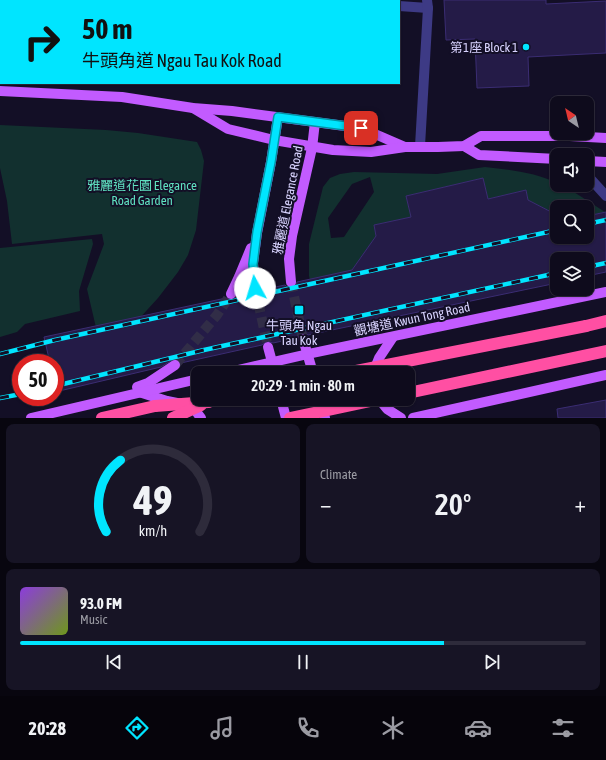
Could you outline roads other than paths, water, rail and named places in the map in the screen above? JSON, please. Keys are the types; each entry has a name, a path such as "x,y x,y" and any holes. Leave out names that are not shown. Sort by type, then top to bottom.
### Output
{"highway":[{"path":"381,366 606,321"},
{"path":"415,392 606,351"},
{"path":"102,418 155,406 191,403"},
{"path":"173,418 199,406"},
{"path":"290,418 346,406"}],"main road":[{"path":"0,91 122,97 193,108 361,128 405,147"},
{"path":"193,108 228,129 312,148 333,150 371,152 420,146 464,146 481,136 570,136 606,138"},
{"name":"雅麗道 Elegance Road","path":"255,288 253,264 257,232 278,117"},
{"name":"雅麗道 Elegance Road","path":"291,282 289,259 292,236 312,148 315,122"},
{"path":"464,146 479,155 550,160"},
{"path":"594,161 606,162"},
{"path":"231,294 257,232"},
{"name":"觀塘道 Kwun Tong Road","path":"255,366 606,292"},
{"path":"376,366 379,358 394,337"},
{"path":"303,339 311,366"},
{"path":"268,346 273,366"},
{"path":"101,401 148,383 175,365"},
{"path":"413,418 606,375"},
{"path":"30,418 191,381"},
{"path":"139,392 167,401 192,406 201,418"},
{"path":"283,406 286,418"},
{"path":"321,406 325,418"},
{"path":"385,406 401,418"}],"lane":[{"path":"400,6 428,4 420,146"},
{"path":"594,183 606,196"}],"tunnel":[{"path":"291,282 303,339"},
{"path":"255,288 268,347"},
{"path":"175,365 217,315 231,294"}],"railway":[{"path":"594,223 606,220"},
{"path":"0,354 55,340 550,232"},
{"path":"594,266 606,263"},
{"path":"64,384 204,350 550,275"},
{"path":"0,398 12,396"}],"place":[{"name":"第1座 Block 1","path":"526,47"},
{"name":"牛頭角 Ngau Tau Kok","path":"299,310"}],"park label":[{"name":"雅麗道花園 Elegance Road Garden","path":"142,192"}]}
